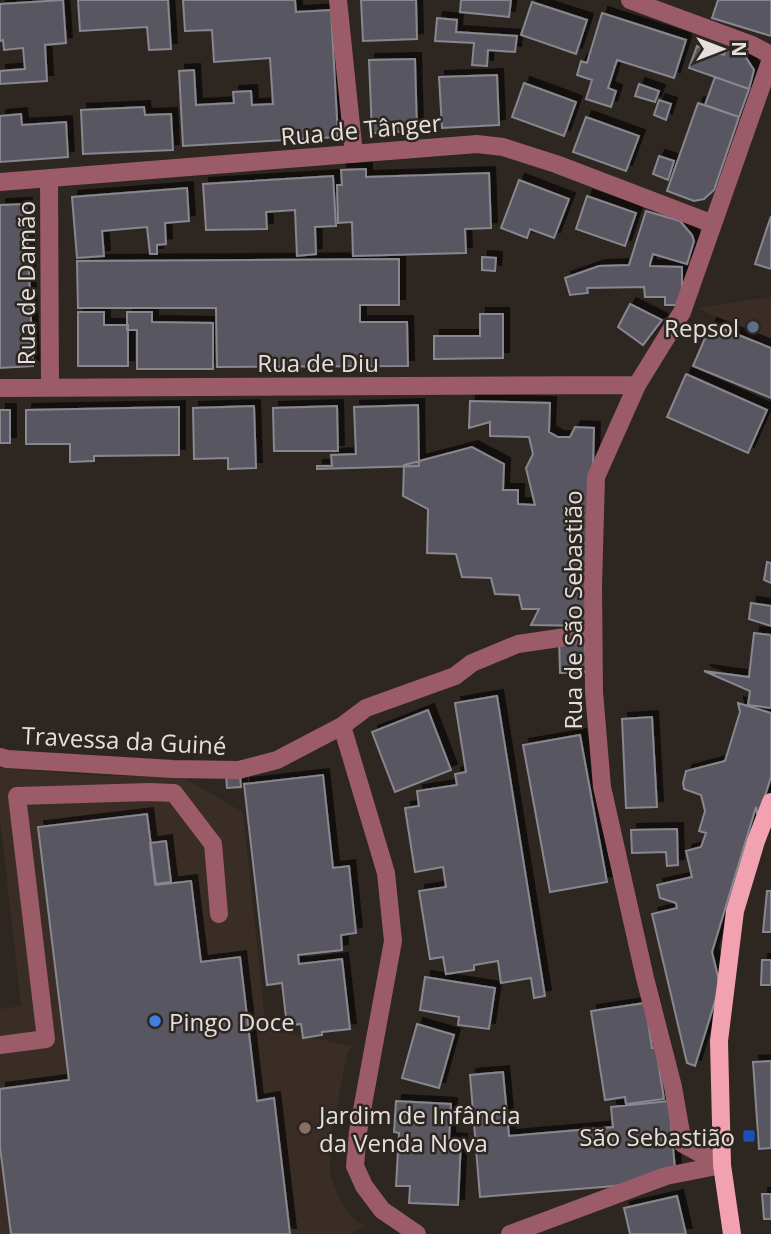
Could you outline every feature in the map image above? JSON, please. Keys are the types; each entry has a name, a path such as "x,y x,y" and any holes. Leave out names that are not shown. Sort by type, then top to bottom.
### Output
{"main road":[{"path":"732,1234 722,1166 719,1041 735,911 771,802"}],"street":[{"path":"338,0 354,154"},
{"path":"630,0 752,45 771,57"},
{"name":"Rua de São Sebastião","path":"722,1166 683,1144 673,1087 645,978 602,787 594,692 596,477 636,385 682,312 771,57"},
{"name":"Rua de Tânger","path":"0,182 477,144 503,147 556,164 713,224"},
{"name":"Rua de Damão","path":"48,178 50,388"},
{"name":"Rua de Diu","path":"0,388 636,385"},
{"name":"Travessa da Guiné","path":"0,757 239,771 277,760 342,726 366,708 455,676 472,663 518,643 593,633"},
{"path":"342,726 386,873 393,941 358,1132 355,1166 364,1186 382,1210 417,1234"},
{"path":"0,1045 46,1040 17,796 174,793 213,844 219,915"},
{"path":"510,1234 666,1176 722,1166"}],"shaded area":[{"name":"Repsol","path":"771,297 771,346 698,308"},
{"name":"Pingo Doce","path":"0,768 105,776 181,776 243,812 266,1029 354,1046 348,1051 333,1124 330,1172 337,1194 347,1211 358,1223 366,1225 351,1234 0,1234 0,1009 21,1006 0,818"}],"building":[{"path":"63,0 66,43 45,45 47,81 0,84 0,71 25,69 23,48 4,50 3,40 0,41 0,4"},
{"path":"78,0 168,0 171,49 149,50 147,27 80,31"},
{"path":"183,0 295,0 296,12 331,10 338,137 183,146 179,71 194,70 196,105 234,103 233,92 251,91 252,105 273,104 270,58 214,62 212,30 185,31"},
{"path":"361,0 416,0 417,39 363,41"},
{"path":"461,0 511,0 509,17 460,12"},
{"path":"718,0 771,0 771,36 712,18"},
{"path":"532,2 587,20 576,54 521,35"},
{"path":"602,13 686,40 674,78 617,60 608,88 616,91 611,107 586,99 592,80 577,75 581,61 587,63"},
{"path":"437,18 457,20 456,32 517,36 515,52 488,50 487,66 472,65 474,43 435,41"},
{"path":"697,46 724,55 726,49 745,56 754,70 749,89 689,68"},
{"path":"415,59 417,131 372,133 369,60"},
{"path":"497,75 499,125 442,128 439,77"},
{"path":"715,77 749,89 739,117 705,105"},
{"path":"524,83 576,102 564,136 512,117"},
{"path":"639,84 659,91 655,102 635,96"},
{"path":"659,100 671,104 666,120 654,115"},
{"path":"698,103 739,117 714,190 704,199 694,201 667,191"},
{"path":"144,107 145,115 171,114 173,150 83,154 81,110"},
{"path":"21,114 22,125 66,122 68,157 0,162 0,116"},
{"path":"586,117 639,136 626,171 573,152"},
{"path":"659,156 674,161 668,180 653,174"},
{"path":"366,169 366,177 489,173 491,228 465,229 466,253 353,256 352,222 338,223 337,185 342,185 341,170"},
{"path":"333,176 336,226 315,227 316,254 297,256 295,210 266,212 267,229 206,230 203,184"},
{"path":"519,180 569,199 554,238 530,229 527,238 501,228"},
{"path":"187,188 189,221 165,223 166,244 157,245 157,254 150,254 147,227 102,231 104,256 77,258 72,197"},
{"path":"587,196 636,213 625,246 576,229"},
{"path":"26,204 33,366 0,368 0,205"},
{"path":"646,211 680,221 692,235 694,241 687,264 653,254 650,264 682,267 682,297 678,305 665,305 665,297 645,297 644,287 587,288 588,293 570,295 565,278 599,266 629,265"},
{"path":"771,216 771,269 755,264"},
{"path":"482,257 496,258 495,271 482,270"},
{"path":"399,259 399,305 360,305 360,322 407,322 408,366 217,367 216,308 78,308 77,261"},
{"path":"630,304 662,320 643,345 618,327"},
{"path":"78,312 104,312 104,325 128,325 128,366 78,366"},
{"path":"127,312 152,312 152,322 213,323 213,369 137,369 137,330 127,330"},
{"path":"480,314 503,314 503,358 434,359 434,336 480,336"},
{"path":"711,324 771,348 771,398 693,366"},
{"path":"686,374 767,410 748,453 667,417"},
{"path":"470,401 550,403 549,432 558,437 570,437 575,427 594,428 589,626 531,625 539,609 522,609 519,595 495,594 491,578 462,577 456,554 427,553 428,509 403,496 404,465 472,447 504,464 503,490 518,490 518,504 535,505 526,468 533,454 529,437 490,436 490,422 469,428"},
{"path":"418,405 419,466 317,469 317,466 332,466 331,455 356,454 354,407"},
{"path":"254,406 256,468 228,469 228,458 194,459 193,408"},
{"path":"337,406 338,451 274,451 273,408"},
{"path":"179,407 179,455 94,456 94,461 70,462 70,444 26,444 26,410"},
{"path":"0,410 10,410 10,443 0,443"},
{"path":"767,562 771,563 771,583 764,580"},
{"path":"751,603 771,606 771,626 749,619"},
{"path":"754,633 771,635 771,708 748,705 750,691 704,671 749,677"},
{"path":"585,637 586,672 560,673 559,638"},
{"path":"497,696 545,996 534,998 531,978 501,983 498,961 474,965 474,970 446,974 443,957 430,959 419,891 446,887 443,867 415,872 405,808 419,806 417,791 457,785 455,774 466,772 455,703"},
{"path":"738,703 771,713 771,777 758,818 756,807 712,952 720,985 695,1066 687,1063 652,914 677,908 676,903 660,898 657,885 692,877 686,851 701,847 706,833 699,831 705,811 701,795 684,789 686,771 725,761 740,712"},
{"path":"428,710 451,770 395,792 372,732"},
{"path":"652,717 657,807 626,808 622,719"},
{"path":"580,735 607,882 550,892 523,745"},
{"path":"240,774 241,787 227,788 226,775"},
{"path":"323,775 333,868 349,866 356,933 341,935 342,950 298,955 299,964 342,959 350,1029 322,1032 322,1035 303,1038 301,1024 287,1026 282,983 267,985 244,784"},
{"name":"Pingo Doce","path":"147,814 156,885 191,881 201,962 240,957 257,1101 274,1098 290,1234 11,1234 0,1147 0,1089 69,1080 38,827"},
{"path":"677,829 678,865 667,866 666,852 632,853 631,830"},
{"path":"166,841 171,882 155,884 150,843"},
{"path":"767,891 771,891 771,932 763,932"},
{"path":"762,960 771,960 771,985 761,985"},
{"path":"425,977 495,988 489,1029 458,1025 459,1017 420,1010"},
{"path":"645,1003 664,1099 626,1104 625,1097 605,1100 591,1011"},
{"path":"417,1024 454,1035 439,1088 402,1078"},
{"path":"771,1061 771,1148 759,1149 753,1062"},
{"path":"503,1072 509,1136 613,1127 611,1107 669,1101 676,1181 480,1197 470,1075"},
{"path":"396,1101 451,1104 449,1139 461,1140 458,1205 409,1203 410,1186 396,1186 399,1133 394,1132"},
{"path":"762,1194 771,1194 771,1219 764,1219"},
{"path":"677,1196 686,1234 630,1234 624,1208"}],"place":[{"name":"Repsol","path":"753,327"},
{"name":"Pingo Doce","path":"155,1021"},
{"name":"Jardim de Infância da Venda Nova","path":"305,1128"},
{"name":"São Sebastião","path":"749,1136"}]}
